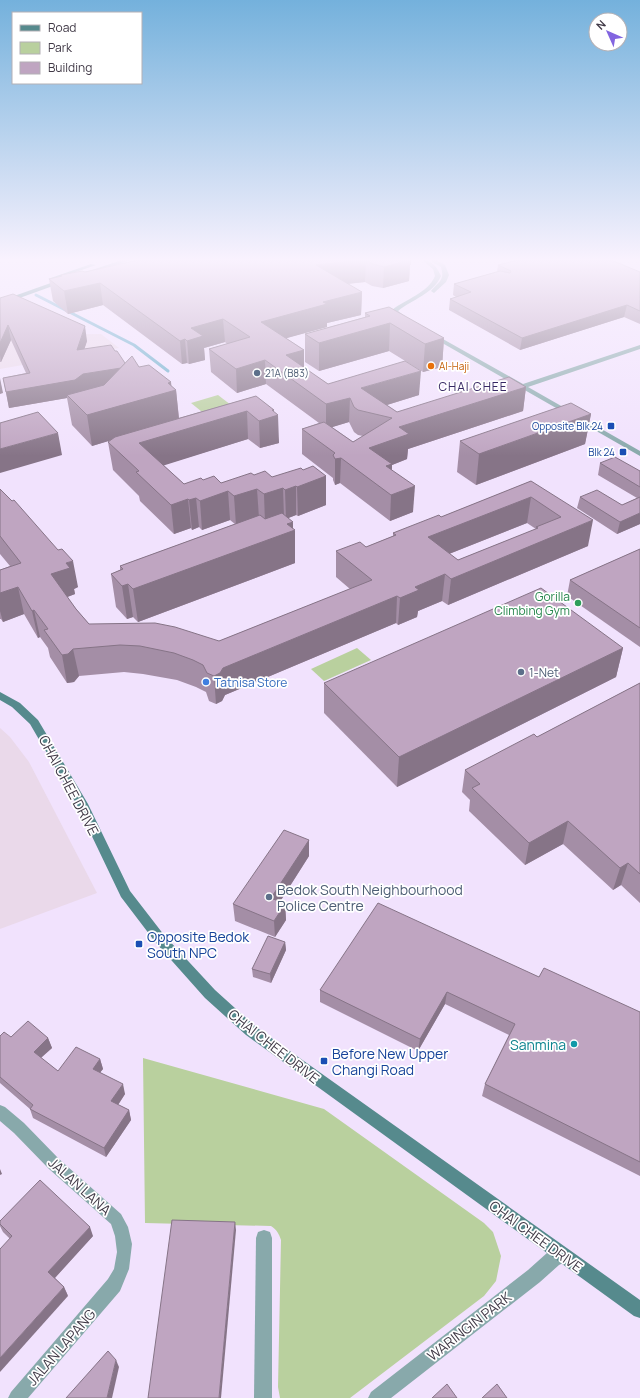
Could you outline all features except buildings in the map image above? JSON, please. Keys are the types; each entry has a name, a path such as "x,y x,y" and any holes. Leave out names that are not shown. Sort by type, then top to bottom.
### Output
{"street":[{"path":"422,330 640,450"},
{"path":"430,331 640,454"},
{"path":"524,386 640,347"},
{"name":"CHAI CHEE DRIVE","path":"0,695 16,705 34,722 82,804 125,894 160,939 210,994 251,1031 561,1255 640,1310"},
{"name":"JALAN LANA","path":"0,1112 19,1128 54,1164 116,1219 124,1238 125,1255 118,1278 106,1296"},
{"path":"263,1398 264,1238"},
{"name":"WARINGIN PARK","path":"377,1398 534,1276 553,1258 561,1255"},
{"name":"JALAN LAPANG","path":"17,1398 106,1296"}],"shaded area":[{"path":"101,334 119,348 0,369 0,335"},
{"path":"0,728 10,737 29,762 97,893 0,929"}],"green space":[{"path":"218,395 244,415 217,424 191,403"},
{"path":"357,648 371,660 324,681 311,669"},
{"path":"143,1058 324,1109 484,1223 493,1232 501,1256 496,1281 484,1296 350,1398 280,1398 278,1387 281,1240 279,1234 271,1226 145,1223"}],"waterway":[{"path":"95,325 134,345 168,371"}],"place":[{"name":"Al-Haji","path":"431,366"},
{"name":"21A (B83)","path":"257,373"},
{"name":"Opposite Blk 24","path":"611,426"},
{"name":"Blk 24","path":"623,452"},
{"name":"Gorilla Climbing Gym","path":"578,603"},
{"name":"1-Net","path":"521,672"},
{"name":"Tatnisa Store","path":"206,682"},
{"name":"Bedok South Neighbourhood Police Centre","path":"269,897"},
{"name":"Opposite Bedok South NPC","path":"139,944"},
{"name":"Sanmina","path":"574,1044"},
{"name":"Before New Upper Changi Road","path":"324,1061"}],"district":[{"name":"CHAI CHEE","path":"473,386"}]}
